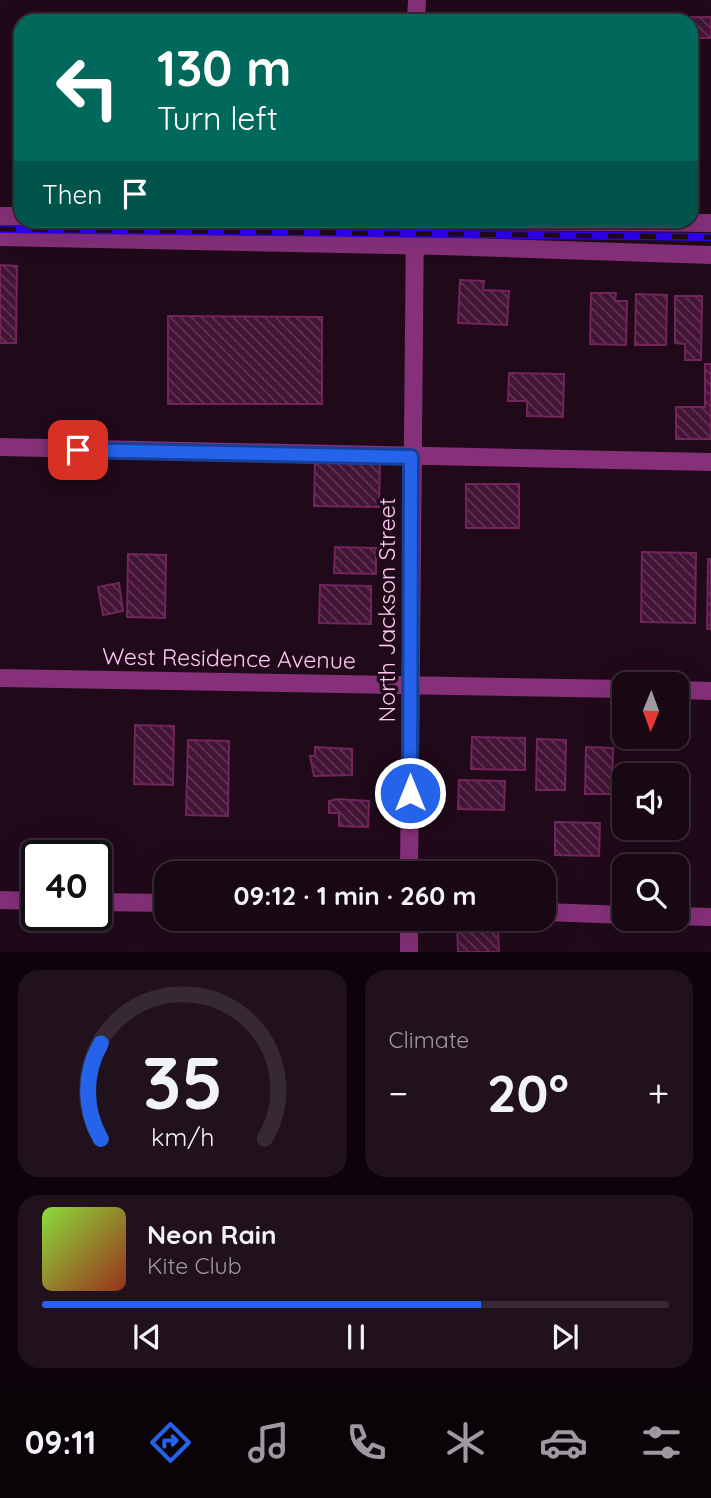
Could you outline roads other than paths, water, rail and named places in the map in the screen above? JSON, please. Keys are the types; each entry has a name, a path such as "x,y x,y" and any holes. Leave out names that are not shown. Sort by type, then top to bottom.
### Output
{"street":[{"name":"North Jackson Street","path":"409,861 415,228"},
{"path":"0,237 711,256"},
{"path":"0,447 711,462"},
{"name":"West Residence Avenue","path":"0,678 612,689"},
{"path":"690,691 711,691"},
{"path":"0,900 21,901"},
{"path":"112,902 154,903"},
{"path":"556,912 612,915"},
{"path":"689,916 711,917"},
{"path":"409,931 409,952"}],"railway":[{"path":"0,229 711,237"}]}
